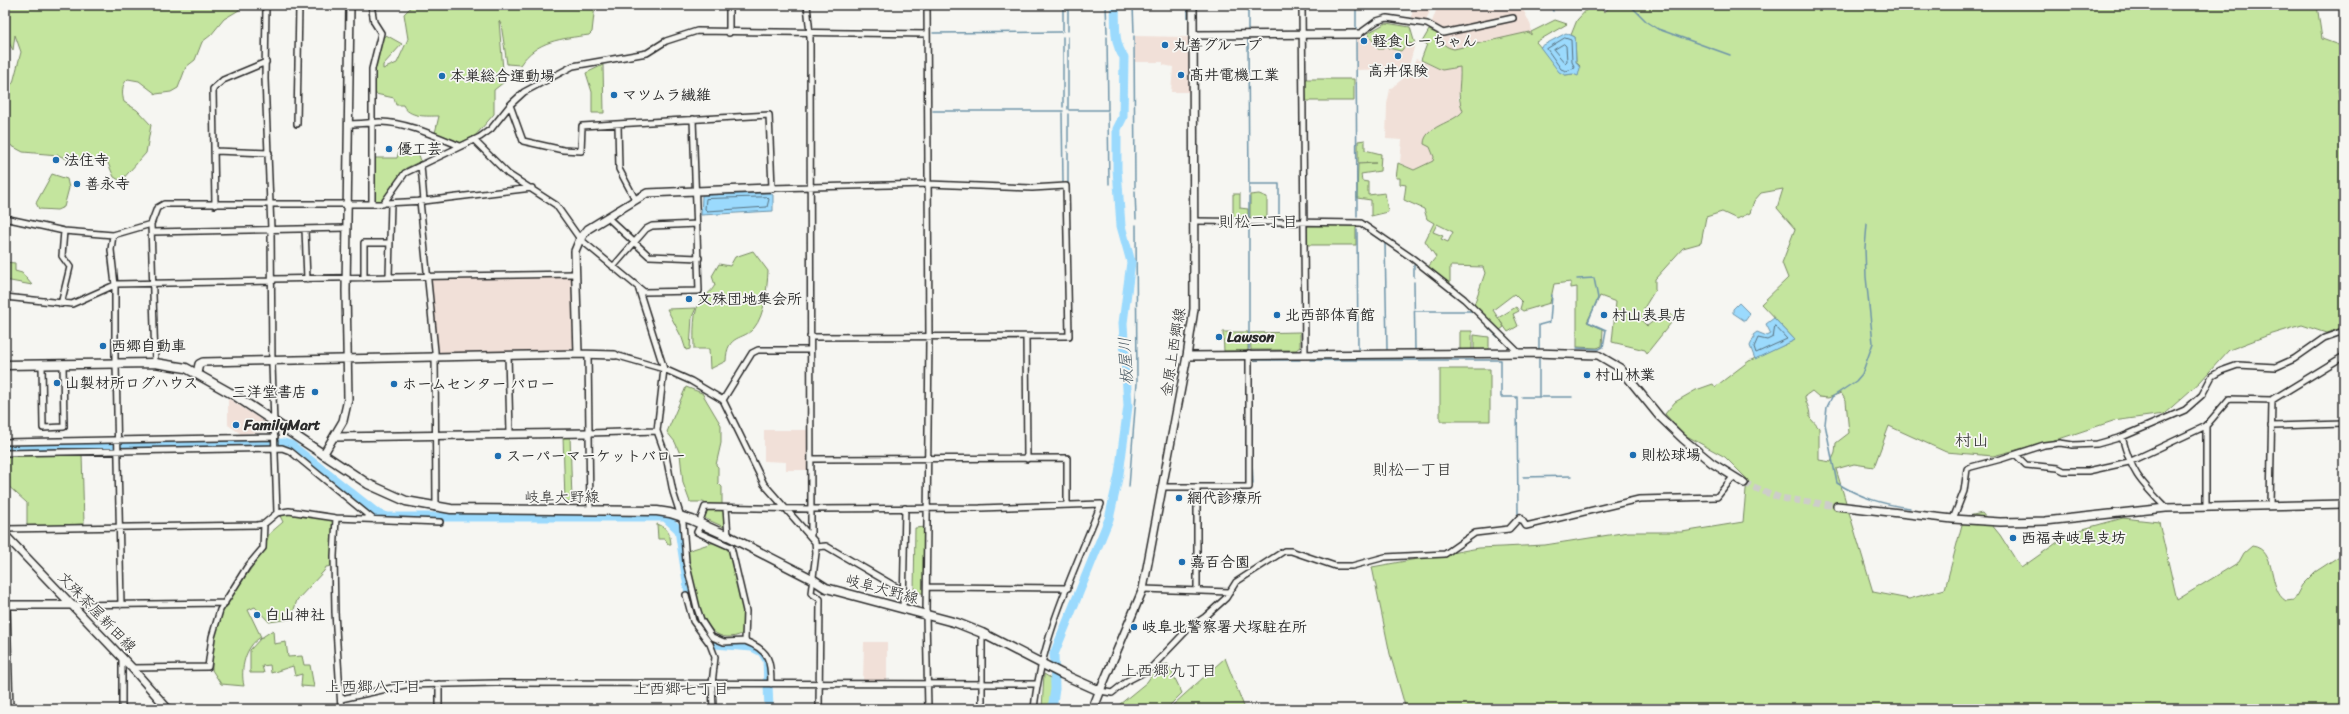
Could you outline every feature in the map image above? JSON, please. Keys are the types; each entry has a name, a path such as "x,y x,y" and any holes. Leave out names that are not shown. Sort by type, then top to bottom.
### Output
{"main road":[{"name":"岐阜大野線","path":"5,364 155,363 174,365 197,373 234,395 275,424 368,484 392,496 436,508 657,511 681,516 728,536 812,579 826,588 957,623 982,633 1062,674 1100,691"},
{"path":"1093,709 1100,691"}],"street":[{"path":"266,5 265,85 271,229 276,513"},
{"path":"297,124 299,5"},
{"path":"323,455 343,421 346,409 348,359 347,205 350,5"},
{"path":"370,5 374,22 381,33 372,69 372,204"},
{"path":"729,5 729,33"},
{"path":"807,5 810,34 809,350 812,459 811,535"},
{"path":"927,5 929,338 928,587 926,615 928,709"},
{"name":"金原上西郷線","path":"1100,691 1143,589 1187,356 1194,309 1193,5"},
{"path":"1302,5 1305,354"},
{"path":"1193,35 1356,34 1382,18 1427,24 1435,31 1443,33 1513,18"},
{"path":"389,277 388,203 405,173 474,140 491,129 510,105 524,92 574,66 592,61 647,53 666,41 697,31 729,33 927,34"},
{"path":"215,205 213,89 223,80 266,62"},
{"path":"510,105 523,141 563,150 581,151 582,126 769,115 772,188"},
{"path":"474,140 508,174 532,188 556,205 580,239 644,292 699,291 697,224 694,190 693,119"},
{"path":"348,124 372,124 378,122 405,126 460,146"},
{"path":"618,124 619,169 635,199"},
{"path":"215,151 269,153"},
{"path":"421,165 427,278 432,306 435,358 436,508"},
{"path":"578,354 575,274 576,247 588,229 635,199 651,192 810,186 928,184 1032,188 1066,186 1069,336 929,338 810,337"},
{"path":"155,363 151,224 157,208 164,204 372,204 422,201 532,188"},
{"path":"607,217 634,243 654,258 698,258"},
{"path":"5,221 9,219 64,231 113,235 151,224"},
{"path":"1194,221 1303,221 1361,223 1412,258 1464,299 1519,353"},
{"path":"613,267 634,243 652,226 697,224"},
{"path":"152,232 347,228"},
{"path":"305,229 307,279"},
{"path":"61,304 70,267 62,256 64,231"},
{"path":"113,235 111,250 114,285 121,605"},
{"path":"364,278 364,243 389,243"},
{"path":"5,297 72,304 114,285 347,278 427,278 575,274"},
{"path":"638,287 664,369 657,431 666,456 672,492 681,516 686,562 701,620 707,631 717,640 745,642 763,650 769,659 771,684"},
{"path":"1953,519 1964,491 1967,469 2016,455 2044,445 2060,443 2073,445 2097,444 2122,436 2185,410 2202,395 2212,376 2221,371 2238,365 2276,367 2294,359 2324,338 2344,331"},
{"path":"1026,337 1027,459"},
{"path":"723,400 752,353 758,350 809,350"},
{"path":"1187,356 1249,354 1586,353 1603,357 1620,368 1659,416 1683,439 1733,477 1744,483"},
{"path":"588,354 590,511"},
{"path":"197,373 199,364 203,362 588,354 615,355 664,369 697,384 723,400 764,484 785,509 811,535 816,547 811,593 820,598 820,709"},
{"path":"1162,487 1249,487 1249,354"},
{"path":"508,356 510,433"},
{"path":"2016,455 2026,465 2058,468 2064,471 2088,471 2129,462 2206,426 2229,399 2272,400 2344,356"},
{"path":"42,364 43,428 64,427 63,364"},
{"path":"2270,505 2270,426 2272,400"},
{"path":"2270,426 2344,424"},
{"path":"2206,426 2206,507"},
{"path":"334,437 657,431"},
{"path":"2122,436 2129,462 2147,488 2166,508"},
{"path":"5,442 275,438"},
{"path":"5,453 275,447 290,451 374,520"},
{"path":"812,459 928,460 1067,458 1067,505"},
{"path":"1100,691 1112,693 1127,681 1150,669 1190,626 1213,611 1230,592 1236,582 1284,551 1291,550 1335,566 1352,566 1385,557 1435,555 1453,549 1475,533 1509,529 1520,517 1526,526 1640,499 1717,497 1733,477"},
{"path":"1197,487 1197,590"},
{"path":"701,518 705,506 726,508 811,509 1101,504 1068,588 1043,664 1037,684 1034,709"},
{"path":"1837,506 1953,519 2045,521 2166,508 2344,504"},
{"path":"726,508 728,536"},
{"path":"903,609 905,508"},
{"path":"5,529 264,524 276,513 289,511 336,518 440,522"},
{"path":"336,518 334,556 335,612 341,709"},
{"path":"132,668 208,667 215,625 225,603 248,567 263,548 264,524"},
{"path":"699,528 697,532 731,547 746,612 745,642"},
{"name":"文殊茶屋新田線","path":"5,535 122,657 168,709"},
{"path":"816,547 826,546 903,591"},
{"path":"928,587 1068,588"},
{"path":"1143,589 1230,592"},
{"path":"686,595 693,621 710,644 715,657 712,684 713,709"},
{"path":"10,709 6,605 225,603"},
{"path":"982,633 982,709"},
{"path":"122,657 122,709"},
{"path":"341,699 393,686 440,684 1037,684"},
{"path":"439,709 440,684"}],"shaded area":[{"path":"1412,5 1432,5 1426,21 1415,20 1412,17"},
{"path":"1438,5 1521,5 1531,26 1531,35 1528,32 1470,47 1454,49 1446,48 1441,42 1440,35 1429,30"},
{"path":"1135,36 1188,37 1189,92 1171,92 1173,67 1163,65 1163,62 1135,62"},
{"path":"1371,37 1378,49 1408,43 1415,44 1409,66 1403,72 1393,69 1357,70 1357,38"},
{"path":"1416,59 1442,70 1460,67 1461,81 1458,98 1463,111 1458,118 1435,128 1430,147 1434,158 1433,161 1414,170 1400,163 1402,140 1386,139 1387,104 1390,89 1405,77"},
{"path":"573,275 575,346 571,350 437,353 430,280"},
{"path":"228,398 269,425 269,431 241,434 228,425"},
{"path":"764,430 809,430 808,470 786,470 786,462 764,461"},
{"path":"864,642 887,642 887,682 863,681"}],"green space":[{"path":"5,5 240,5 239,10 224,19 211,35 202,42 195,60 186,67 178,88 171,92 156,94 139,81 128,79 126,81 123,90 124,102 137,110 151,125 146,153 121,181 114,177 107,161 71,161 58,155 23,152 8,144 5,140 5,90 13,83 21,52 15,35 13,50 5,36"},
{"name":"本巣総合運動場","path":"413,5 595,5 592,32 589,35 550,42 534,50 520,65 507,64 501,24 499,21 504,82 494,90 494,114 475,136 460,143 435,133 439,116 414,114 409,112 403,105 396,105 394,98 371,93 379,41 386,35 402,44 383,65 383,69 397,63 408,39 404,14"},
{"path":"1591,5 1597,5 1604,12 1613,5 2317,5 2322,39 2344,47 2344,84 2338,90 2344,129 2344,327 2326,333 2302,325 2266,336 2229,350 2200,382 2164,414 2113,421 2062,438 1993,456 1946,452 1889,426 1874,467 1854,464 1836,469 1873,592 1909,599 1945,589 1964,517 1982,513 2000,535 2021,568 2072,532 2123,518 2159,522 2177,600 2239,562 2244,553 2252,546 2260,549 2266,554 2276,588 2280,596 2286,601 2294,600 2302,585 2315,572 2344,553 2344,709 1406,709 1390,654 1372,567 1479,548 1545,545 1628,532 1682,532 1743,522 1747,479 1725,457 1685,435 1665,414 1675,402 1696,390 1713,384 1715,387 1749,361 1795,340 1761,304 1788,278 1782,263 1795,229 1777,208 1783,189 1761,193 1754,201 1750,213 1737,219 1722,212 1706,217 1701,243 1683,248 1655,279 1655,290 1644,308 1643,322 1647,326 1667,311 1675,318 1647,353 1645,350 1612,342 1616,302 1600,296 1587,322 1603,329 1602,346 1597,348 1577,347 1577,287 1571,288 1571,282 1554,284 1550,303 1523,311 1520,309 1522,302 1514,294 1493,310 1504,327 1500,330 1474,305 1485,273 1483,267 1450,266 1450,284 1428,267 1436,257 1425,241 1434,223 1427,219 1424,209 1404,200 1406,185 1400,184 1400,178 1396,178 1398,163 1414,170 1433,161 1434,157 1430,147 1424,144 1425,138 1434,129 1453,119 1463,111 1459,95 1460,67 1442,70 1421,60 1427,44 1422,42 1429,30 1440,35 1444,45 1454,49 1529,32 1531,35 1531,32 1555,20 1567,24 1536,42 1565,75 1574,74 1580,66 1576,62 1575,37 1571,35 1577,20","holes":["1437,224 1453,232 1448,242 1441,239 1443,236 1433,232","1812,391 1819,397 1828,398 1841,393 1846,401 1849,433 1836,443 1835,453 1831,462 1819,460 1819,428 1810,418 1805,399 1805,396"]},
{"path":"1386,23 1410,27 1415,44 1408,43 1401,51 1384,47 1383,49 1378,49 1368,33"},
{"path":"603,65 604,113 592,113 592,92 586,73"},
{"path":"1305,79 1354,79 1354,101 1306,101"},
{"path":"1365,140 1365,150 1381,154 1380,171 1361,174 1362,181 1368,182 1368,195 1385,193 1388,212 1371,216 1371,200 1357,198 1358,164 1376,163 1358,163 1358,141"},
{"path":"399,151 419,155 421,161 406,168 383,202 373,201 374,158 397,158"},
{"path":"52,174 67,179 69,188 64,207 57,210 39,209 36,203"},
{"path":"1233,194 1240,194 1240,208 1248,209 1248,218 1233,218"},
{"path":"1259,194 1267,197 1267,218 1250,219 1250,195"},
{"path":"1309,225 1356,225 1356,245 1307,245 1307,227"},
{"path":"753,251 768,271 765,301 761,316 758,323 750,332 732,342 727,352 726,361 710,369 709,349 694,349 694,322 699,303 715,285 712,276 719,264 730,266 735,257"},
{"path":"5,262 15,263 15,271 22,273 32,285 5,280"},
{"path":"1516,307 1519,311 1513,314 1518,326 1508,332 1498,318"},
{"path":"696,308 692,317 690,349 686,350 682,338 667,309"},
{"path":"1460,331 1472,331 1472,351 1460,351"},
{"path":"1223,332 1248,332 1248,351 1224,351"},
{"path":"1300,332 1300,347 1296,350 1251,350 1250,333"},
{"path":"1474,335 1489,337 1489,350 1474,350"},
{"path":"1440,369 1490,369 1490,421 1440,421"},
{"path":"686,387 702,393 721,425 721,443 716,465 718,467 718,483 722,487 722,506 708,505 703,502 690,502 683,483 680,454 675,442 667,432"},
{"path":"570,435 572,501 565,502 563,436"},
{"path":"82,454 84,524 27,527 27,503 5,483 7,455"},
{"path":"706,509 725,511 724,527 704,518"},
{"path":"288,513 331,519 333,521 332,566 326,567 297,600 291,619 269,622 255,607 248,610 261,637 251,646 245,658 243,665 244,686 221,684 212,670 212,661 213,642 222,610 264,550 269,534 283,522 280,516"},
{"path":"657,524 667,531 671,544 668,544 665,539 658,539"},
{"path":"926,527 925,594 914,591 915,528"},
{"path":"718,541 728,546 742,600 742,634 731,637 723,637 716,634 708,624 698,605 694,593 687,560 687,551"},
{"path":"273,630 274,644 286,642 288,657 302,656 304,665 310,665 314,687 301,686 302,674 295,676 293,666 271,673 270,665 262,666 264,673 250,673 250,650 261,638"},
{"path":"1225,658 1245,709 1170,709 1174,704"},
{"path":"1168,664 1182,693 1166,709 1114,709 1147,682 1158,666"},
{"path":"1044,674 1054,680 1049,709 1042,709"}],"water":[{"path":"1566,33 1575,37 1576,62 1580,68 1578,76 1573,74 1565,75 1559,72 1540,47"},
{"path":"770,193 773,195 773,211 701,215 702,195"},
{"path":"1739,303 1750,314 1745,321 1733,313 1733,309"},
{"path":"1774,318 1795,340 1755,359 1750,346 1754,337 1753,335 1757,332 1767,336 1771,334 1766,324"}],"waterway":[{"path":"1063,5 1063,31"},
{"path":"1068,5 1068,31"},
{"path":"1106,5 1107,33"},
{"name":"板屋川","path":"1052,709 1055,689 1054,654 1109,519 1119,474 1128,406 1123,323 1131,262 1121,226 1117,169 1117,129 1123,117 1124,57 1118,46 1115,26 1115,5"},
{"path":"1133,5 1134,33"},
{"path":"1188,5 1188,18"},
{"path":"1248,5 1248,31"},
{"path":"1356,5 1356,32"},
{"path":"1551,5 1553,11"},
{"path":"1630,5 1647,22 1658,29 1730,55"},
{"path":"933,33 1061,32"},
{"path":"1356,35 1357,217"},
{"path":"1134,36 1135,188"},
{"path":"1063,37 1063,107"},
{"path":"1068,37 1068,109"},
{"path":"1069,110 1108,110 1107,37"},
{"path":"1248,38 1249,194"},
{"path":"933,111 1063,111"},
{"path":"1108,112 1109,184"},
{"path":"1062,113 1063,182"},
{"path":"1068,114 1068,148"},
{"path":"1068,152 1068,183"},
{"path":"1250,184 1279,184 1279,218"},
{"path":"1135,191 1136,219"},
{"path":"1249,197 1249,218"},
{"path":"1867,224 1865,248 1866,277 1873,343 1862,374 1856,381 1832,397 1827,407 1825,424 1837,483 1872,500 1910,508"},
{"path":"1129,487 1137,383 1136,225"},
{"path":"1249,225 1249,349"},
{"path":"1357,230 1358,349"},
{"path":"1366,230 1385,243 1387,349"},
{"path":"1414,265 1414,277"},
{"path":"1577,279 1594,278 1598,298 1588,322 1606,330 1603,347 1599,349 1577,348"},
{"path":"1414,282 1415,351"},
{"path":"1539,349 1539,325 1550,322 1552,295"},
{"path":"1415,311 1472,311"},
{"path":"1489,328 1499,338"},
{"path":"1539,359 1539,397"},
{"path":"1254,360 1300,360"},
{"path":"1310,360 1501,360 1501,397 1517,397 1518,516"},
{"path":"1252,361 1252,448"},
{"path":"1522,397 1572,397"},
{"path":"5,447 284,443 291,445 378,514 387,517 665,517 679,530 689,594 702,631 715,644 752,647 762,652 767,660 769,709"},
{"path":"1252,460 1253,484"},
{"path":"1523,477 1572,476"},
{"path":"1170,490 1177,489"}],"tunnel":[{"path":"1744,483 1780,498 1837,506"}],"place":[{"name":"軽食しーちゃん","path":"1364,41"},
{"name":"丸善グループ","path":"1165,45"},
{"name":"高井保険","path":"1398,56"},
{"name":"髙井電機工業","path":"1181,75"},
{"name":"本巣総合運動場","path":"442,76"},
{"name":"マツムラ繊維","path":"614,95"},
{"name":"優工芸","path":"389,149"},
{"name":"法住寺","path":"56,160"},
{"name":"善永寺","path":"77,184"},
{"name":"文殊団地集会所","path":"689,299"},
{"name":"北西部体育館","path":"1277,315"},
{"name":"村山表具店","path":"1604,315"},
{"name":"Lawson","path":"1219,337"},
{"name":"西郷自動車","path":"103,346"},
{"name":"村山林業","path":"1587,375"},
{"name":"山製材所ログハウス","path":"57,383"},
{"name":"ホームセンター バロー","path":"394,384"},
{"name":"三洋堂書店","path":"315,392"},
{"name":"FamilyMart","path":"236,425"},
{"name":"則松球場","path":"1633,455"},
{"name":"スーパーマーケットバロー","path":"498,456"},
{"name":"網代診療所","path":"1179,498"},
{"name":"西福寺岐阜支坊","path":"2013,538"},
{"name":"嘉百合園","path":"1182,562"},
{"name":"白山神社","path":"257,615"},
{"name":"岐阜北警察署犬塚駐在所","path":"1134,627"}],"district":[{"name":"則松二丁目","path":"1258,221"},
{"name":"村山","path":"1972,440"},
{"name":"則松一丁目","path":"1412,469"},
{"name":"上西郷九丁目","path":"1169,670"},
{"name":"上西郷八丁目","path":"373,686"},
{"name":"上西郷七丁目","path":"681,688"}]}
